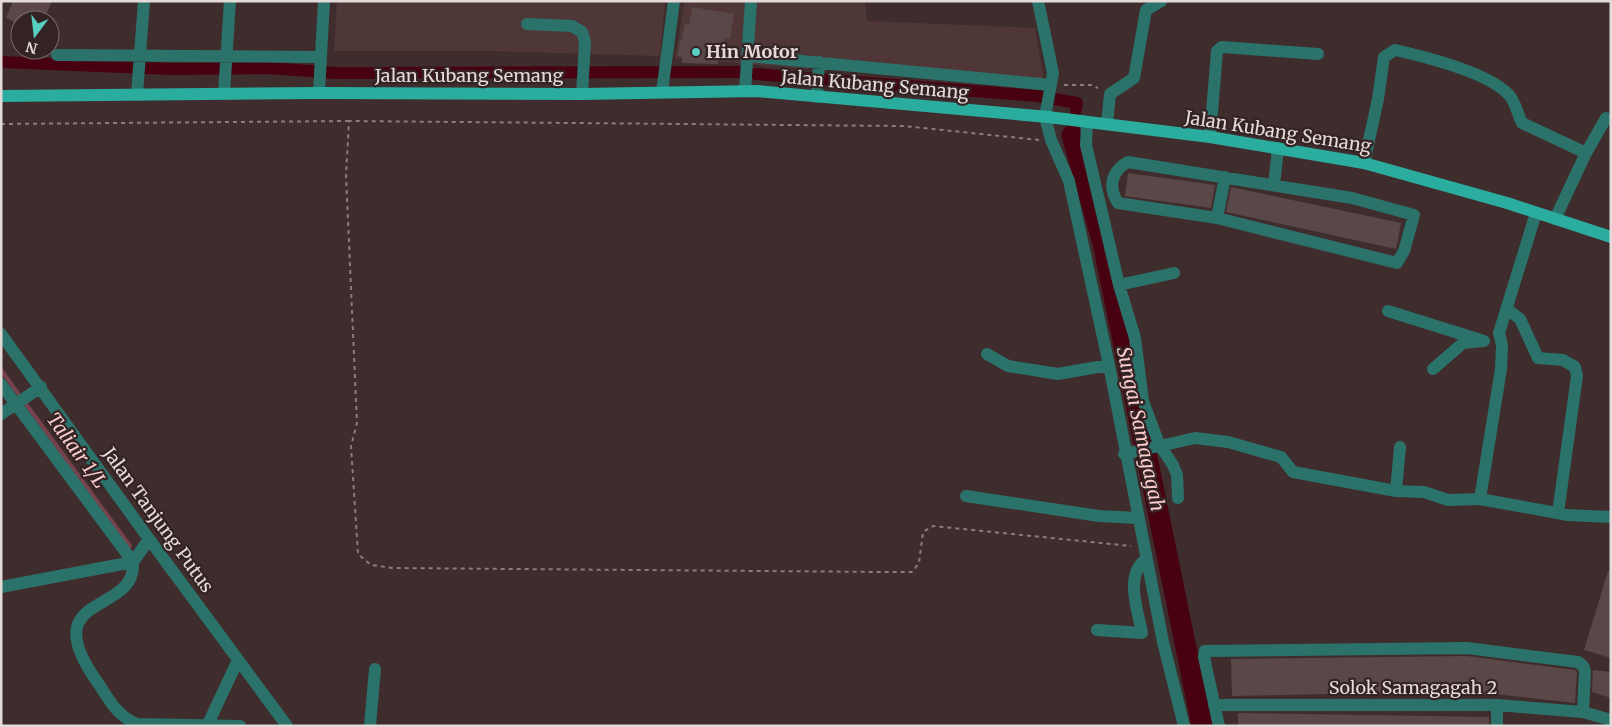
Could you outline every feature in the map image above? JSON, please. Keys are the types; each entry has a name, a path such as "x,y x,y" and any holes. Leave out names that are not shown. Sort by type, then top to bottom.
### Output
{"main road":[{"name":"Jalan Kubang Semang","path":"1,96 319,93 582,94 745,91 1046,112 1087,122 1210,137 1364,163 1611,237"}],"street":[{"path":"137,94 144,1"},
{"path":"224,94 230,1"},
{"path":"319,93 324,1"},
{"path":"662,92 674,1"},
{"path":"745,91 749,56 751,1"},
{"path":"1038,1 1053,73 1046,112 1051,140 1069,181 1128,453 1144,553 1163,642 1184,726"},
{"path":"1107,124 1110,94 1134,78 1146,10 1161,1"},
{"path":"527,24 572,26 582,32 585,42 582,94"},
{"path":"1210,137 1217,51 1222,47 1318,54"},
{"path":"1364,163 1378,99 1384,57 1395,50 1440,60 1491,82 1510,96 1522,123 1586,153"},
{"path":"60,55 139,64 320,65"},
{"path":"749,56 818,71 1050,90"},
{"path":"817,97 818,71"},
{"path":"1555,219 1586,153 1606,118"},
{"path":"1087,122 1086,145 1119,285 1134,338 1143,401 1156,446 1173,465 1177,476 1178,498"},
{"path":"1274,185 1278,148"},
{"path":"1128,162 1225,178 1352,198 1414,216 1404,252 1397,263 1218,218 1118,203 1112,194 1112,178 1120,166 1128,162"},
{"path":"1218,218 1225,178"},
{"path":"1480,498 1501,369 1502,345 1499,333 1536,213"},
{"path":"1119,285 1174,273"},
{"path":"1507,309 1520,319 1538,358 1564,360 1575,367 1577,376 1558,513"},
{"path":"1388,311 1502,345"},
{"name":"Jalan Tanjung Putus","path":"1,334 41,387 149,540 287,726"},
{"path":"1433,369 1463,343 1484,341"},
{"path":"987,354 1008,366 1058,374 1109,365"},
{"path":"1,384 21,402 133,562 134,573 128,584 80,617 76,640 87,668 123,719 137,724 240,726"},
{"path":"1,414 41,387"},
{"path":"1128,453 1195,438 1228,442 1281,457 1294,472 1396,491 1424,492 1448,500 1480,498 1558,513 1611,517"},
{"path":"1396,491 1400,447"},
{"path":"966,496 1100,516 1137,518"},
{"path":"1,587 133,562 149,540"},
{"path":"1096,630 1142,634 1133,580 1144,553"},
{"path":"1219,726 1204,657 1205,651 1467,648 1578,662 1583,666 1584,671 1583,712"},
{"path":"207,725 238,660"},
{"path":"370,726 375,669"},
{"name":"Solok Samagagah 2","path":"1214,705 1497,705 1583,712 1611,720"},
{"path":"1497,705 1498,726"}],"path":[{"path":"1050,90 1091,85 1110,94"},
{"path":"1,124 349,121 904,126 1051,140"},
{"path":"349,121 346,175 357,423 351,446 358,554 371,565 393,568 912,572 919,563 923,532 933,526 1144,553"}],"shaded area":[{"path":"337,1 665,1 660,56 492,51 334,51"},
{"path":"685,1 865,1 867,21 1035,28 1044,80 809,57 808,69 675,58"}],"building":[{"path":"13,1 52,1 48,10 10,10 10,20 6,18"},
{"path":"692,7 734,14 730,38 725,38 723,59 719,59 718,64 682,63 682,56 678,56 680,40 682,40 685,24 689,25"},
{"path":"1128,173 1215,185 1211,208 1125,196"},
{"path":"1231,187 1401,223 1396,249 1226,212"},
{"path":"1608,571 1611,571 1611,658 1584,650"},
{"path":"1467,656 1575,670 1577,672 1575,703 1486,693 1486,695 1373,693 1232,696 1231,659"},
{"path":"1593,670 1611,672 1611,698 1592,692"},
{"path":"1238,713 1489,717 1489,726 1238,726"}],"waterway":[{"path":"1,62 171,69 269,68 336,73 742,72"},
{"path":"756,74 1037,96 1077,103 1076,110"},
{"name":"Sungai Samagagah","path":"1072,135 1103,243 1202,726"},
{"name":"Taliair 1/L","path":"1,370 130,546"}],"place":[{"name":"Hin Motor","path":"696,52"}]}
